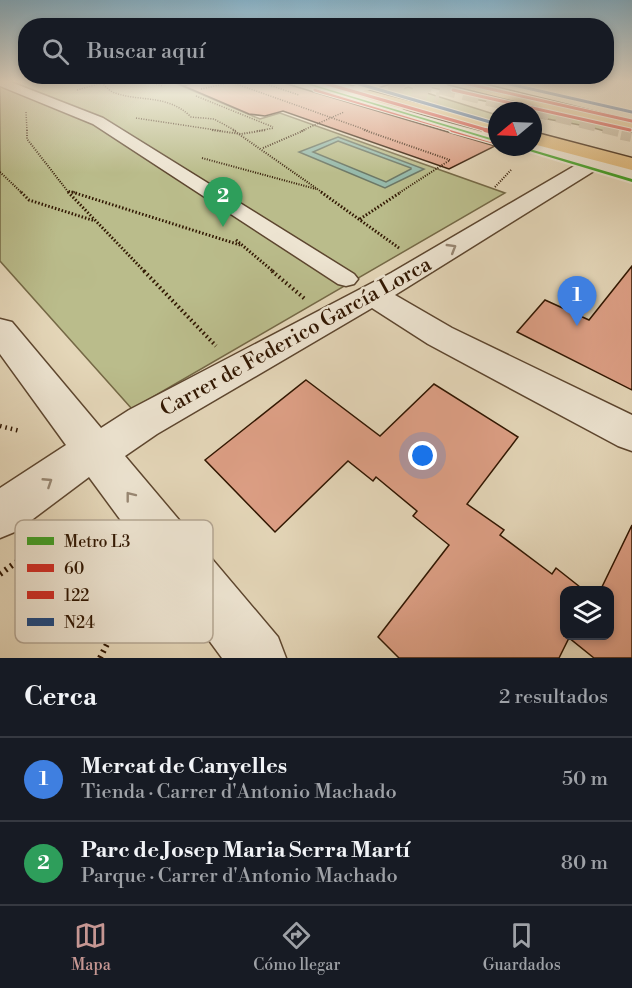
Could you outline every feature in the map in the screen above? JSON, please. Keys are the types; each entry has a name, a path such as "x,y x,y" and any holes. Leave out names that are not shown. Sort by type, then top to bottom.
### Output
{"highway":[{"path":"432,112 488,128"},
{"path":"575,112 632,126"},
{"path":"542,140 632,164"}],"street":[{"path":"75,112 98,121 440,336 632,434"},
{"path":"591,112 632,121"},
{"path":"542,147 632,172"},
{"name":"Carrer de Federico García Lorca","path":"0,514 87,454 96,453 359,287 595,162"},
{"path":"0,330 148,520"},
{"path":"213,603 256,658"}],"path":[{"path":"25,112 27,139 67,190 221,351"},
{"path":"186,112 191,117 214,119 242,134 399,248"},
{"path":"129,117 242,134 274,128 235,112"},
{"path":"317,112 450,160 360,219"},
{"path":"262,148 344,112"},
{"path":"193,155 320,190"},
{"path":"495,187 511,170"},
{"path":"0,172 30,200 96,221"},
{"path":"67,190 243,246"},
{"path":"0,426 20,431"},
{"path":"0,574 15,563"},
{"path":"100,658 108,643"}],"green space":[{"path":"0,112 243,112 260,119 280,113 505,193 132,409 0,261"},
{"path":"453,112 487,112 488,122"},
{"path":"542,112 565,112 621,125 611,133 542,118"}],"shaded area":[{"path":"338,137 424,169 385,188 299,152","holes":["338,141 411,168 386,182 313,152"]}],"building":[{"path":"244,112 280,112 265,116 249,114"},
{"path":"285,112 380,112 488,144 488,150 449,169"},
{"path":"632,266 632,390 517,332 545,300 589,320"},
{"path":"306,380 380,436 434,384 518,437 467,504 504,530 500,535 552,574 556,568 579,586 560,586 560,640 568,640 559,658 399,658 378,637 449,545 413,516 417,511 376,477 373,481 348,461 275,532 205,460"},
{"path":"632,525 632,658 594,658 572,640 614,640 614,586 602,586"}],"tunnel":[{"path":"547,112 628,131"},
{"path":"622,130 632,132"}],"metro line":[{"name":"L3","path":"400,112 488,138"},
{"name":"L3","path":"542,154 632,181"}],"transit line":[{"name":"122","path":"390,112 488,140"},
{"name":"60","path":"423,112 488,130"},
{"name":"N24","path":"455,112 488,121"},
{"name":"122","path":"549,112 630,130"},
{"name":"60","path":"591,112 632,121"}],"place":[{"name":"Parc de Josep Maria Serra Martí","path":"223,227"},
{"name":"Mercat de Canyelles","path":"577,326"}]}
